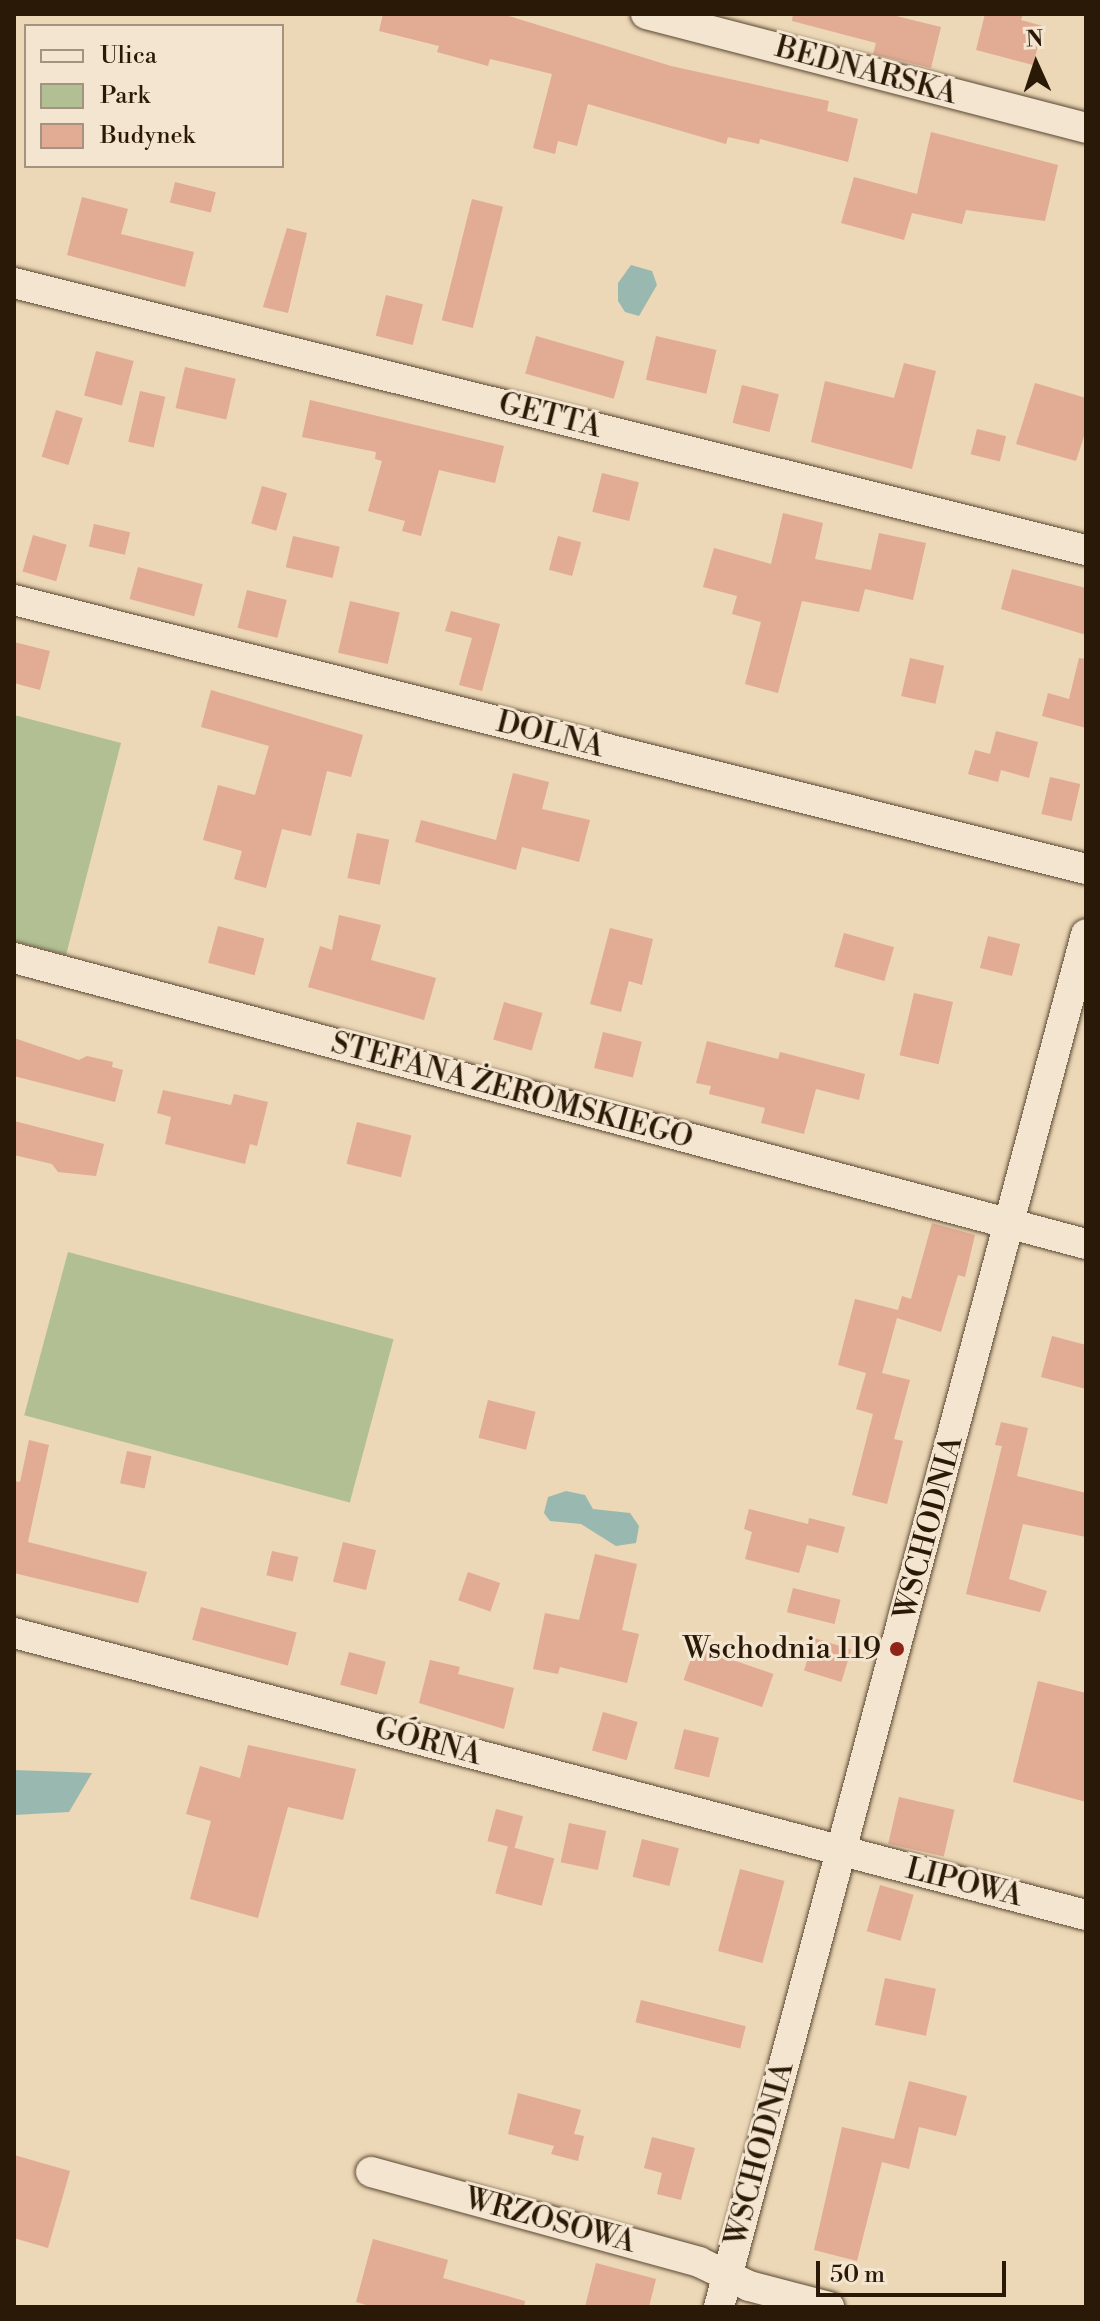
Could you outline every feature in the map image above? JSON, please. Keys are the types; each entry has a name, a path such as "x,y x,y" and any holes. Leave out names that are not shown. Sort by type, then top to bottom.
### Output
{"street":[{"name":"BEDNARSKA","path":"646,14 1086,128"},
{"name":"GETTA","path":"14,283 1086,550"},
{"name":"DOLNA","path":"14,600 1086,869"},
{"name":"WSCHODNIA","path":"719,2307 1011,1224 1086,934"},
{"name":"STEFANA ŻEROMSKIEGO","path":"14,958 1086,1244"},
{"name":"GÓRNA","path":"14,1633 842,1852"},
{"name":"LIPOWA","path":"842,1852 1086,1915"},
{"name":"WRZOSOWA","path":"371,2172 699,2262 728,2275 829,2307"}],"green space":[{"path":"14,715 121,743 66,955 14,941"},
{"path":"68,1252 394,1339 350,1502 24,1415"}],"water":[{"path":"631,265 652,271 657,285 639,316 625,312 618,301 618,283"},
{"path":"566,1491 585,1495 593,1509 630,1513 639,1526 636,1543 616,1546 581,1524 550,1521 544,1513 548,1497"},
{"path":"14,1770 92,1773 69,1812 14,1815"}],"building":[{"path":"383,14 502,14 671,66 829,101 827,111 858,119 848,162 760,139 759,144 728,137 726,144 588,104 577,146 558,141 555,154 533,148 552,74 490,59 488,66 437,52 439,46 379,31"},
{"path":"793,14 888,14 941,27 931,68 873,54 876,43 792,21"},
{"path":"985,14 1023,14 1021,20 1043,26 1033,65 976,50"},
{"path":"931,132 1058,165 1045,221 966,210 962,224 912,213 904,240 841,223 854,177 917,194"},
{"path":"175,182 216,192 211,213 170,202"},
{"path":"82,197 128,209 121,234 194,252 185,287 67,255"},
{"path":"472,199 503,207 473,328 442,320"},
{"path":"287,228 307,233 288,313 263,307"},
{"path":"386,295 423,304 413,345 376,336"},
{"path":"536,336 624,361 614,399 525,373"},
{"path":"656,336 716,350 706,394 646,380"},
{"path":"96,351 134,361 122,406 84,395"},
{"path":"904,363 936,371 912,469 811,442 825,381 894,398"},
{"path":"185,367 236,379 226,420 176,408"},
{"path":"1035,383 1086,398 1086,430 1076,461 1016,444"},
{"path":"742,385 779,394 769,432 733,423"},
{"path":"140,391 165,397 154,448 128,442"},
{"path":"310,400 504,446 495,483 439,470 421,536 402,531 405,521 368,511 382,461 375,459 376,452 302,437"},
{"path":"56,410 83,418 68,465 42,457"},
{"path":"977,429 1006,436 1000,461 971,454"},
{"path":"602,473 639,482 629,521 592,512"},
{"path":"262,486 287,493 276,531 251,523"},
{"path":"783,513 823,523 815,559 871,570 879,533 926,543 913,600 865,589 859,612 802,601 778,693 745,684 761,622 732,614 737,596 703,587 714,548 771,564"},
{"path":"94,524 130,532 125,555 89,546"},
{"path":"33,535 67,545 56,581 23,572"},
{"path":"293,536 340,547 333,578 286,567"},
{"path":"558,536 581,542 572,576 549,570"},
{"path":"138,567 203,584 194,616 129,599"},
{"path":"1012,569 1086,588 1086,635 1001,609"},
{"path":"247,590 287,600 277,638 238,628"},
{"path":"350,601 400,612 388,664 338,653"},
{"path":"451,611 500,624 482,691 459,685 472,638 445,631"},
{"path":"14,642 50,651 40,690 14,683"},
{"path":"910,658 944,666 935,704 901,696"},
{"path":"1079,658 1086,659 1086,728 1042,716 1048,693 1069,699"},
{"path":"211,690 363,735 351,777 327,771 311,836 282,829 266,888 234,879 242,851 203,840 218,785 255,795 269,746 201,727"},
{"path":"996,731 1038,742 1029,778 1001,770 998,782 968,774 975,750 990,754"},
{"path":"513,773 549,782 542,809 590,820 579,862 522,847 516,870 415,842 421,820 496,840"},
{"path":"1050,777 1080,784 1072,821 1041,814"},
{"path":"357,833 389,840 380,885 347,878"},
{"path":"339,915 381,925 371,960 436,978 424,1020 308,987 320,946 332,950"},
{"path":"218,926 264,938 255,975 208,963"},
{"path":"610,928 653,939 642,985 629,981 621,1012 590,1004"},
{"path":"844,933 894,947 884,981 834,967"},
{"path":"988,936 1020,944 1012,976 980,968"},
{"path":"914,993 953,1002 939,1064 900,1055"},
{"path":"504,1002 542,1013 532,1051 493,1039"},
{"path":"603,1032 642,1042 633,1078 594,1068"},
{"path":"14,1038 79,1060 87,1056 113,1062 112,1067 123,1070 115,1102 14,1076"},
{"path":"707,1041 778,1059 780,1052 865,1074 859,1100 816,1089 804,1134 761,1123 765,1108 709,1094 711,1086 696,1083"},
{"path":"163,1090 231,1105 234,1094 268,1102 257,1146 250,1144 245,1164 165,1144 171,1117 157,1113"},
{"path":"14,1121 104,1144 96,1176 58,1172 52,1164 14,1155"},
{"path":"357,1122 411,1136 401,1177 347,1164"},
{"path":"932,1223 975,1235 965,1277 958,1275 941,1332 897,1318 882,1373 910,1380 894,1439 903,1441 887,1504 852,1495 873,1414 856,1409 866,1373 838,1365 855,1299 898,1310 902,1296 911,1299"},
{"path":"1052,1336 1086,1345 1086,1389 1041,1377"},
{"path":"488,1400 536,1412 526,1450 479,1438"},
{"path":"1001,1422 1028,1428 1017,1476 1086,1493 1086,1537 1023,1524 1009,1579 1047,1591 1040,1612 966,1594 1002,1446 995,1445"},
{"path":"29,1440 49,1445 28,1542 147,1572 138,1603 14,1573 14,1481 20,1482"},
{"path":"127,1451 151,1456 145,1488 120,1483"},
{"path":"749,1509 808,1524 809,1518 845,1527 838,1553 807,1545 799,1573 745,1559 752,1532 744,1529"},
{"path":"343,1542 376,1550 366,1590 333,1582"},
{"path":"272,1551 298,1557 293,1581 266,1575"},
{"path":"595,1554 637,1564 622,1630 639,1634 627,1683 560,1667 558,1674 533,1669 545,1613 579,1620"},
{"path":"468,1572 500,1583 490,1611 458,1600"},
{"path":"793,1588 841,1600 834,1624 787,1612"},
{"path":"201,1607 297,1633 288,1665 192,1640"},
{"path":"814,1638 851,1649 841,1682 804,1671"},
{"path":"695,1647 773,1674 762,1707 684,1680"},
{"path":"349,1652 386,1662 377,1695 340,1685"},
{"path":"430,1660 460,1667 458,1674 514,1688 504,1729 419,1703"},
{"path":"1038,1681 1086,1693 1086,1802 1013,1782"},
{"path":"603,1712 638,1722 627,1760 592,1750"},
{"path":"684,1729 719,1738 709,1777 674,1769"},
{"path":"248,1745 356,1769 343,1820 288,1807 258,1918 190,1899 211,1821 186,1814 200,1766 240,1778"},
{"path":"899,1797 955,1810 944,1857 888,1844"},
{"path":"496,1809 523,1816 515,1848 487,1841"},
{"path":"569,1823 606,1831 598,1870 561,1862"},
{"path":"642,1839 679,1848 669,1886 633,1877"},
{"path":"508,1846 554,1858 542,1906 495,1893"},
{"path":"740,1869 784,1881 762,1963 718,1951"},
{"path":"880,1885 914,1895 900,1941 867,1931"},
{"path":"885,1978 936,1989 926,2036 875,2025"},
{"path":"641,2000 746,2026 740,2048 635,2022"},
{"path":"909,2081 967,2096 956,2136 919,2127 909,2169 882,2162 857,2261 814,2250 842,2127 894,2139"},
{"path":"518,2093 581,2110 574,2134 584,2136 578,2161 551,2154 554,2146 508,2134"},
{"path":"652,2137 695,2148 681,2200 657,2194 662,2173 644,2168"},
{"path":"14,2155 70,2171 48,2248 14,2238"},
{"path":"373,2239 448,2260 443,2278 525,2301 524,2307 373,2307 356,2302"},
{"path":"596,2263 656,2279 649,2307 585,2307"}],"place":[{"name":"Wschodnia 119","path":"897,1649"}]}
